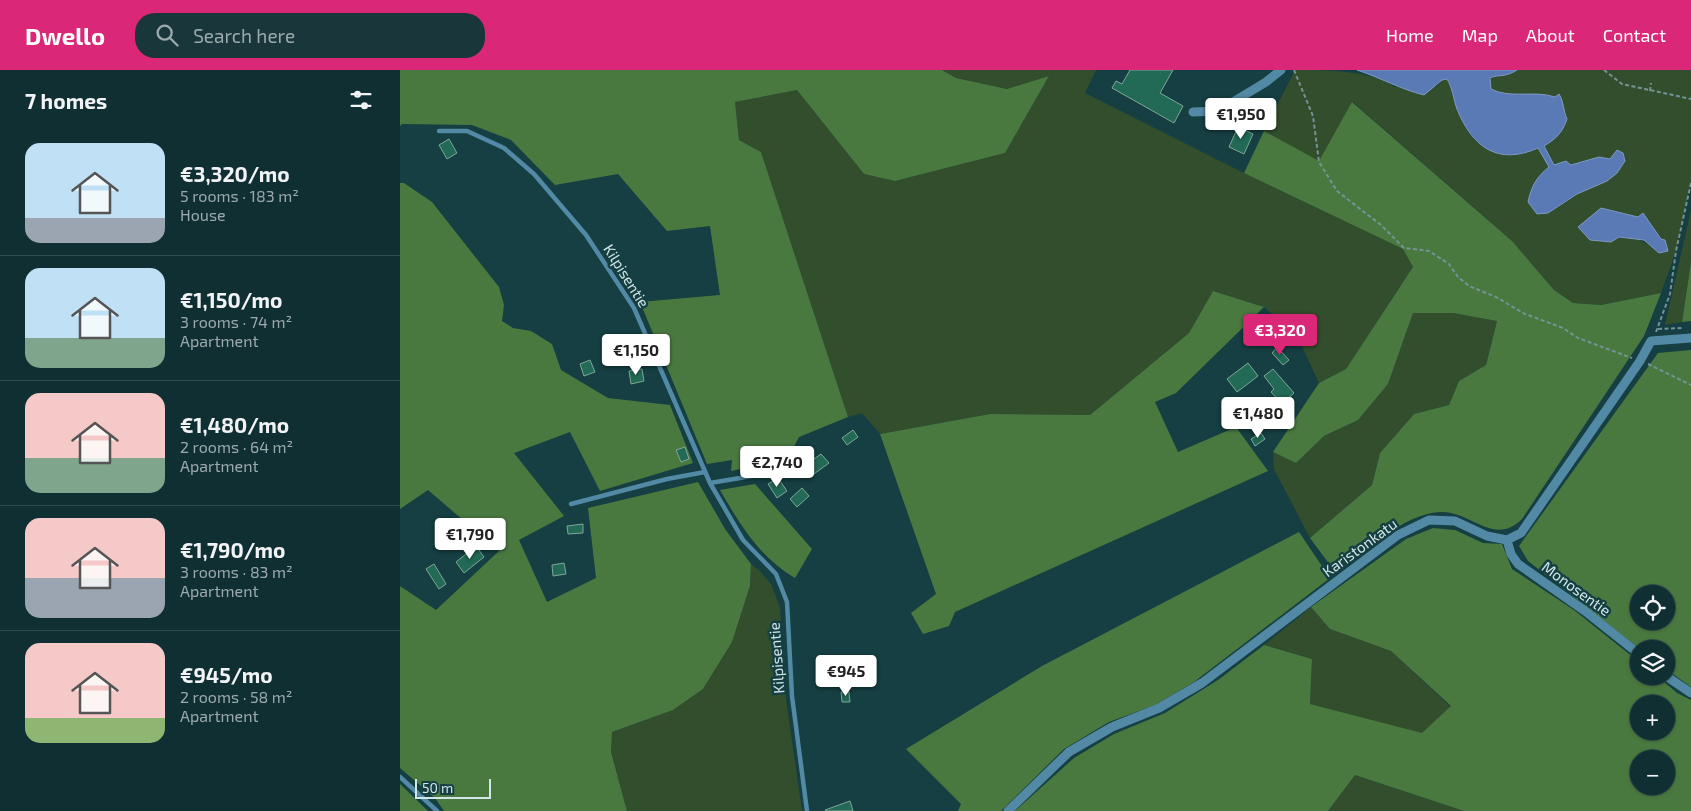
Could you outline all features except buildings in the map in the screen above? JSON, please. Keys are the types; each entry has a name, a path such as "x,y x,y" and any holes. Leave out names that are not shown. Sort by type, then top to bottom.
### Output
{"street":[{"path":"1193,112 1218,111 1266,82 1281,70"},
{"path":"1507,540 1521,533 1640,361 1651,341 1691,338"},
{"name":"Karistonkatu","path":"1008,811 1069,752 1112,727 1159,708 1202,683 1398,535 1429,520 1455,521 1486,536 1507,540"},
{"name":"Monosentie","path":"1507,540 1511,554 1518,564 1585,611 1630,647"},
{"path":"1675,682 1691,693"}],"lane":[{"name":"Kilpisentie","path":"439,131 467,131 497,144 534,174 586,235 634,308 710,482 743,540 776,574 786,602 792,696 807,811"},
{"path":"623,346 649,342"},
{"path":"710,482 794,469"},
{"path":"571,504 667,479 705,472"},
{"path":"400,776 437,811"}],"path":[{"path":"1294,70 1313,116 1319,162 1337,191 1381,225 1404,248 1429,251 1448,264 1458,277 1469,286 1496,297 1524,314 1562,328 1578,338 1609,351 1640,361 1691,385"},
{"path":"1604,70 1622,84 1691,99"},
{"path":"1650,91 1651,83"},
{"path":"1651,341 1670,294 1676,251 1691,183"},
{"path":"1657,329 1691,328"}],"green space":[{"path":"400,70 942,70 956,78 1007,89 1049,76 1005,153 895,181 864,174 797,90 735,102 739,140 761,152 848,417 799,437 787,460 731,471 732,460 707,464 640,302 720,295 710,226 667,231 618,174 555,185 511,140 472,125 402,124 400,126"},
{"path":"942,70 1096,70 1085,93 1244,173 1403,249 1413,267 1346,369 1319,383 1297,336 1264,307 1213,291 1189,333 1090,415 990,414 880,434 862,413 848,417 761,152 739,140 735,102 797,90 864,174 895,181 1005,153 1049,76 1007,89 956,78"},
{"path":"1295,70 1361,74 1385,81 1395,87 1436,87 1442,80 1447,79 1463,123 1469,134 1477,142 1495,153 1505,155 1527,153 1538,148 1549,167 1540,174 1530,191 1548,213 1578,194 1610,178 1625,161 1623,154 1610,159 1599,157 1571,165 1554,165 1544,146 1560,114 1562,100 1559,94 1556,97 1539,94 1498,92 1491,89 1490,79 1517,70 1691,70 1691,183 1676,251 1661,293 1601,305 1573,303 1554,290 1512,241 1353,102 1319,162 1264,131","holes":["1601,208 1638,217 1643,213 1661,239 1659,253 1642,241 1634,239 1590,240"]},
{"path":"1352,102 1512,241 1554,290 1573,303 1601,305 1661,293 1644,336 1522,519 1512,527 1502,530 1482,526 1452,513 1427,514 1399,526 1336,573 1310,538 1372,485 1380,453 1414,414 1449,405 1459,381 1486,365 1497,321 1453,313 1413,313 1388,384 1358,420 1324,436 1296,463 1273,452 1319,383 1346,369 1413,267 1403,249 1244,173 1264,131 1319,161"},
{"path":"400,183 404,183 432,202 499,287 504,305 502,321 513,328 531,331 552,344 561,370 608,398 670,405 693,463 600,491 570,432 514,453 564,516 519,540 547,602 596,578 588,508 698,482 725,529 751,564 750,586 732,642 703,689 673,710 612,732 611,752 627,811 444,811 435,798 400,768 400,586 436,610 499,551 428,490 400,509"},
{"path":"1691,210 1691,262 1682,322 1665,325"},
{"path":"1691,262 1691,321 1682,322"},
{"path":"1213,291 1264,307 1176,393 1155,402 1178,452 1236,427 1268,471 955,612 949,626 923,634 911,613 936,594 880,434 990,414 1090,415 1189,333"},
{"path":"1413,313 1453,313 1497,321 1486,365 1459,381 1449,405 1414,414 1380,453 1372,485 1310,538 1274,469 1273,452 1296,463 1324,436 1358,420 1388,384"},
{"path":"1691,350 1691,687 1675,675 1675,640 1630,641 1528,561 1519,546 1658,353"},
{"path":"755,484 812,549 795,578 761,550 743,527 720,490"},
{"path":"1433,528 1455,530 1483,543 1502,544 1512,569 1574,610 1630,655 1630,685 1668,685 1677,693 1691,700 1691,811 1464,811 1355,775 1328,811 1015,811 1074,758 1114,734 1165,713 1218,680 1264,645 1312,659 1310,704 1422,733 1451,706 1391,651 1330,629 1311,607 1406,539"},
{"path":"1299,532 1330,578 1194,682 1155,705 1109,722 1064,749 1001,811 958,811 961,804 906,749 1042,666"},
{"path":"751,564 771,584 780,607 786,699 802,811 627,811 611,752 612,732 673,710 703,689 732,642 750,586"},
{"path":"1311,607 1330,629 1391,651 1451,707 1422,734 1310,704 1312,659 1264,645"},
{"path":"1355,775 1464,811 1328,811"},
{"path":"400,784 428,811 400,811"}],"water":[{"path":"1357,70 1517,70 1509,74 1490,78 1491,89 1514,94 1539,94 1555,97 1559,94 1567,119 1558,135 1544,146 1554,165 1566,161 1571,165 1599,157 1610,159 1617,150 1623,153 1625,161 1617,173 1607,181 1577,194 1548,213 1537,214 1528,202 1529,197 1538,178 1549,167 1538,148 1511,155 1499,154 1488,150 1470,134 1463,122 1447,79 1442,80 1424,95"},
{"path":"1601,208 1638,217 1643,213 1661,239 1665,240 1668,251 1659,253 1644,240 1619,237 1611,242 1590,240 1578,227"}]}
